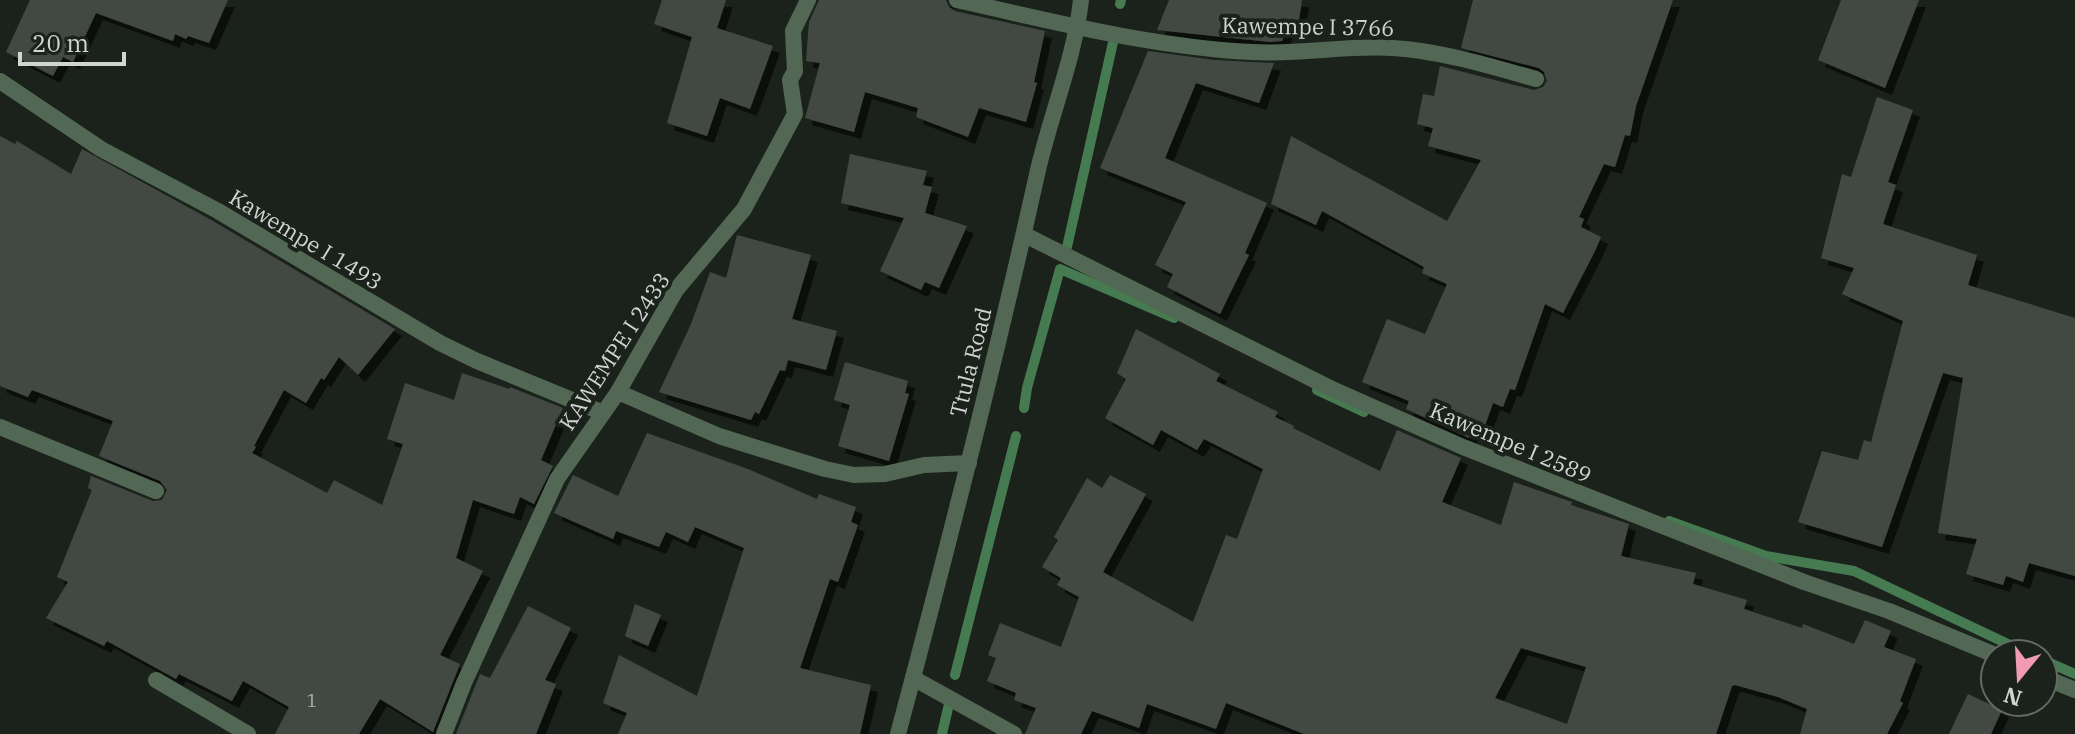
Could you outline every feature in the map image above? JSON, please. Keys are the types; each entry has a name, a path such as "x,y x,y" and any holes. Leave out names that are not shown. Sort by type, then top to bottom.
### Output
{"street":[{"name":"KAWEMPE I 2433","path":"444,734 557,479 601,412 618,392 676,290 744,209 795,114 790,80 795,71 793,31 808,0"},
{"name":"Kawempe I 3766","path":"957,0 1078,28 1165,42 1254,52 1394,48 1491,66 1536,79"},
{"name":"Ttula Road","path":"898,734 969,463 1053,108 1078,28 1081,0"},
{"name":"Kawempe I 1493","path":"0,81 101,149 218,211 440,343 601,412"},
{"name":"Kawempe I 2589","path":"1025,235 1330,388 1463,447 1979,648"},
{"path":"618,392 719,436 854,475 885,474 924,465 969,463"},
{"path":"0,427 156,491"},
{"path":"913,678 1014,734"},
{"path":"156,680 248,734"}],"building":[{"path":"30,0 228,0 209,43 175,34 173,41 96,13 73,62 63,57 53,76 6,52"},
{"path":"662,0 726,0 717,28 773,46 750,109 720,98 707,136 667,123 692,37 654,24"},
{"path":"819,0 946,0 955,11 1045,31 1034,82 1037,83 1026,122 979,108 968,137 916,117 918,108 865,92 854,132 805,118 820,63 806,61 809,22"},
{"path":"1169,0 1302,0 1297,33 1286,31 1282,41 1270,42 1157,30"},
{"path":"1473,0 1673,0 1636,106 1630,136 1625,135 1615,167 1604,164 1579,217 1584,219 1581,227 1601,237 1595,251 1563,313 1545,304 1515,390 1510,389 1503,407 1493,403 1481,437 1471,433 1469,438 1406,409 1409,401 1362,382 1387,319 1425,334 1447,284 1422,273 1424,267 1322,211 1316,225 1271,204 1291,136 1447,221 1481,160 1428,146 1433,128 1417,124 1423,94 1434,96 1440,66 1534,90 1543,87 1547,81 1539,68 1461,48"},
{"path":"1841,0 1919,0 1885,88 1818,60"},
{"path":"1148,51 1214,60 1274,63 1259,103 1196,83 1165,158 1267,203 1245,253 1249,255 1220,314 1167,287 1173,274 1155,265 1186,202 1100,168"},
{"path":"1877,97 1913,110 1888,182 1896,185 1883,224 1977,255 1968,285 2075,318 2075,576 2029,563 2023,582 2006,576 2003,585 1966,574 1977,539 1938,533 1963,378 1943,373 1882,547 1798,522 1822,451 1858,460 1864,440 1871,442 1903,321 1842,294 1854,268 1821,258 1842,174 1851,177"},
{"path":"0,136 15,144 17,141 71,174 82,149 213,221 395,329 358,375 339,357 306,403 284,390 254,446 252,453 327,493 334,480 382,505 403,444 387,439 405,383 454,400 462,373 510,387 563,408 541,460 553,466 534,504 520,497 514,514 473,500 456,558 483,571 440,655 460,664 433,732 380,699 359,734 275,734 289,707 243,681 232,701 179,674 176,679 107,641 104,646 46,618 68,582 57,577 92,490 88,488 91,476 153,501 162,500 167,490 160,481 99,456 113,421 32,390 28,397 0,386"},
{"path":"850,154 927,171 923,185 932,187 925,213 967,226 939,288 925,282 921,290 880,271 904,218 841,203"},
{"path":"737,235 811,255 792,319 837,331 826,370 788,360 785,371 780,370 759,414 755,412 751,420 659,392 691,324 710,272 726,278"},
{"path":"1136,329 1220,374 1216,381 1278,412 1275,417 1293,428 1380,471 1397,430 1461,458 1442,502 1501,525 1514,482 1629,524 1621,556 1696,573 1693,584 1747,600 1744,609 1802,628 1803,624 1854,644 1865,620 1891,631 1884,647 1916,659 1900,701 1903,703 1887,734 1800,734 1807,709 1735,685 1732,686 1716,734 1304,734 1226,703 1216,729 1147,704 1139,728 1092,711 1081,734 1025,734 1036,708 1014,700 1016,693 987,681 996,658 988,655 1000,623 1061,647 1079,597 1057,585 1061,578 1042,567 1058,540 1054,537 1087,478 1102,488 1110,475 1146,494 1103,572 1193,622 1226,535 1237,539 1263,469 1204,439 1197,450 1161,430 1153,445 1105,418 1126,379 1117,373","holes":["1521,648 1586,667 1567,724 1495,698"]},
{"path":"845,362 908,381 905,393 909,394 889,461 838,446 850,405 834,400"},
{"path":"647,433 748,469 817,499 819,494 856,507 851,522 858,525 838,582 830,579 800,668 871,685 860,734 618,734 627,713 603,703 619,655 697,696 744,548 695,527 688,542 666,532 659,547 616,531 613,539 554,513 573,475 618,496"},
{"path":"635,604 661,615 648,646 625,636"},
{"path":"528,606 571,628 545,680 556,684 536,734 456,734 480,674 490,678"},
{"path":"1968,694 1979,699 1979,718 1998,718 1991,734 1949,734"}],"waterway":[{"path":"1120,4 1121,0"},
{"path":"1067,247 1114,38"},
{"path":"1024,408 1060,269 1174,318"},
{"path":"1317,390 1364,412"},
{"path":"955,675 1016,436"},
{"path":"1669,521 1766,556 1854,571 1995,638"},
{"path":"2059,667 2075,674"},
{"path":"942,734 949,704"}]}
